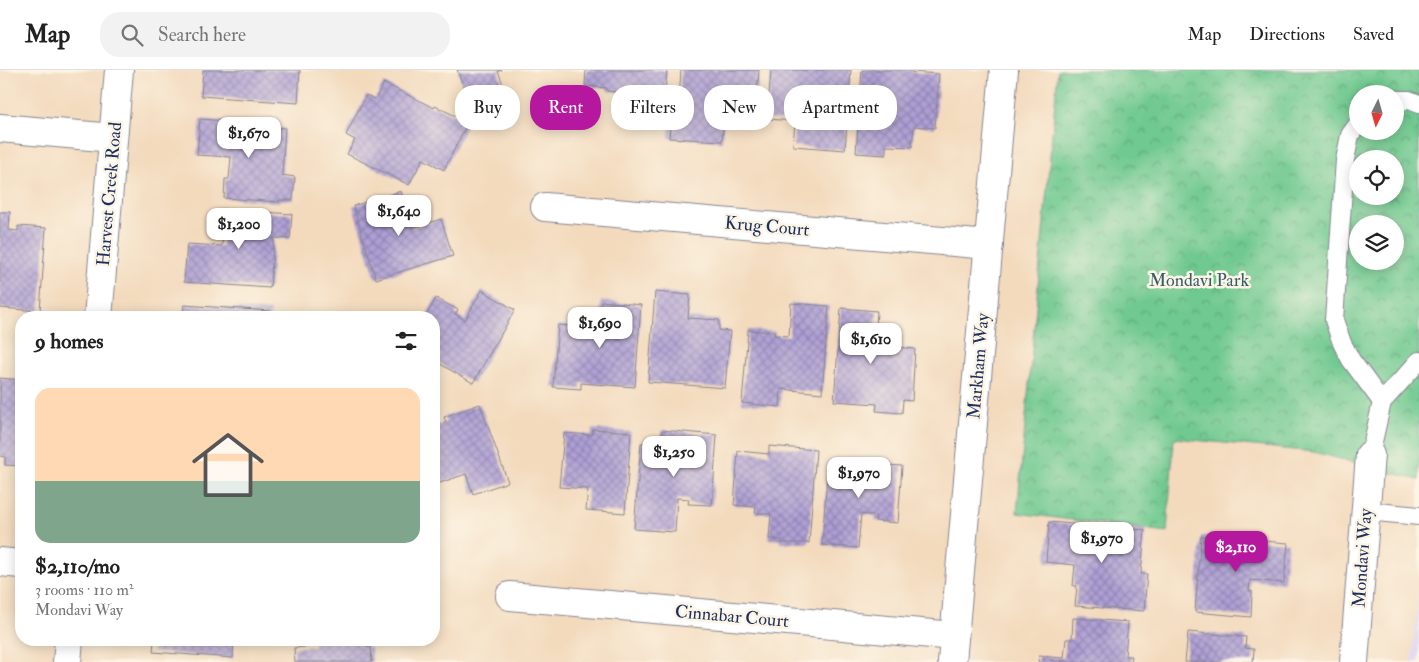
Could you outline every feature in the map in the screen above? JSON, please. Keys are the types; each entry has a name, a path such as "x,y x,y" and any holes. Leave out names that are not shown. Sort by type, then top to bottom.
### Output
{"street":[{"name":"Harvest Creek Road","path":"99,311 120,70"},
{"name":"Markham Way","path":"953,649 1004,70"},
{"path":"0,128 114,138"},
{"name":"Krug Court","path":"545,207 989,245"},
{"name":"Mondavi Way","path":"1354,662 1370,455"},
{"path":"0,562 15,563"},
{"name":"Cinnabar Court","path":"510,596 953,649"},
{"path":"67,662 68,646"}],"lane":[{"path":"1404,100 1419,104"},
{"path":"1349,139 1344,160 1334,320 1351,360 1382,402"},
{"path":"1370,455 1382,402 1419,361"},
{"path":"1366,511 1419,516"}],"shaded area":[{"path":"1419,586 1419,662 1412,662"}],"green space":[{"name":"Mondavi Park","path":"1058,70 1419,70 1419,480 1314,452 1174,438 1167,532 1017,513"}],"building":[{"path":"203,70 300,70 298,103 201,96"},
{"path":"457,70 502,70 498,71 503,85 463,85"},
{"path":"586,70 667,70 666,85 611,85 611,91 607,91 607,88 601,87 601,85 585,85"},
{"path":"681,70 759,70 758,85 704,85 704,130 723,130 722,141 669,138 670,130 694,130 694,85 680,85"},
{"path":"771,70 851,70 850,85 784,85 784,120 774,120 774,85 770,85"},
{"path":"862,70 911,70 911,72 939,74 935,128 914,126 912,147 886,146 886,155 856,153 858,130 897,130 897,85 861,85"},
{"path":"384,83 434,108 435,106 455,116 455,130 464,130 444,170 423,159 409,185 347,154 355,140 346,135 366,95 375,99"},
{"path":"200,119 239,122 239,125 285,128 282,175 295,177 293,200 279,200 279,202 224,198 225,179 229,179 231,157 197,155"},
{"path":"794,130 846,130 845,150 793,146"},
{"path":"401,191 412,228 441,219 453,256 376,279 353,206"},
{"path":"221,209 292,214 290,239 274,238 270,288 184,282 187,244 222,246 223,234 219,234"},
{"path":"0,212 10,212 9,230 18,231 18,226 46,228 40,311 0,308"},
{"path":"482,290 515,310 473,383 440,364 440,311 429,311 436,298 458,310 455,314 465,320"},
{"path":"655,292 690,295 688,318 719,320 719,330 730,331 725,388 648,382"},
{"path":"601,301 641,305 635,387 581,383 581,389 553,387 558,325 571,326 572,321 600,324"},
{"path":"791,303 829,306 822,393 781,389 780,407 742,403 748,330 775,332 774,335 789,336"},
{"path":"184,305 271,311 184,311"},
{"path":"841,308 877,311 875,345 915,349 912,401 903,400 902,413 876,411 877,404 834,401"},
{"path":"0,378 15,379 15,466 5,465 5,457 0,456"},
{"path":"480,404 508,482 473,494 466,474 440,483 440,424 446,422 444,417"},
{"path":"593,429 631,432 625,513 586,510 588,489 559,487 564,433 592,435"},
{"path":"662,430 717,435 712,505 688,504 689,499 677,498 675,532 634,529 641,443 661,445"},
{"path":"769,446 816,450 809,543 781,543 782,540 769,539 771,514 755,513 756,507 734,505 738,451 769,454"},
{"path":"828,461 902,466 898,523 875,521 876,516 861,514 858,548 822,545"},
{"path":"1049,522 1145,530 1141,574 1147,574 1144,611 1075,606 1077,586 1073,586 1075,565 1046,562"},
{"path":"1201,536 1288,543 1284,583 1250,580 1249,591 1252,591 1251,617 1195,612"},
{"path":"1073,618 1128,622 1125,656 1132,656 1131,662 1038,662 1039,656 1064,658 1066,639 1072,639"},
{"path":"1188,632 1246,637 1245,648 1254,649 1253,662 1185,662"},
{"path":"154,646 234,646 233,658 153,652"},
{"path":"367,646 371,647 372,662 295,662 294,648"}]}
